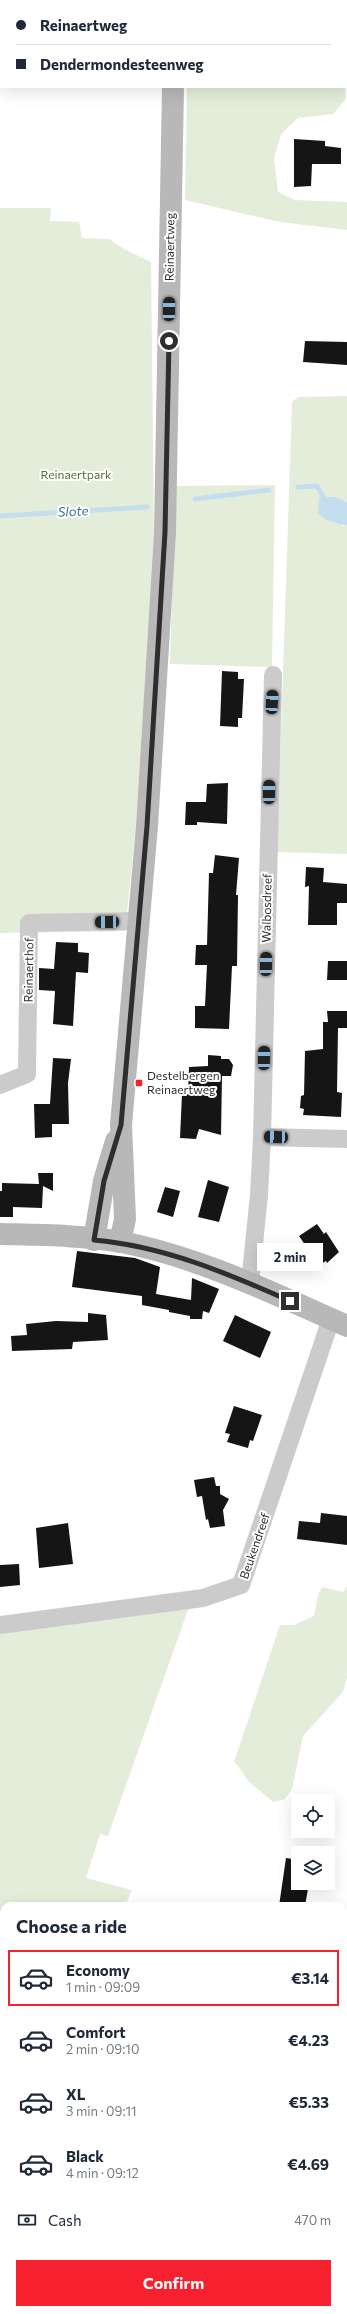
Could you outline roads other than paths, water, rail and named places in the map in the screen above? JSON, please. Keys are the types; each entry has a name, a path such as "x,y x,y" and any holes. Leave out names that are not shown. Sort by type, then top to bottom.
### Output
{"main road":[{"name":"Reinaertweg","path":"122,1235 125,1202 121,1125 147,826 165,532 173,88"},
{"name":"Reinaertweg","path":"96,1232 104,1181 121,1125"},
{"path":"0,1234 44,1234 71,1228 122,1235 250,1283 339,1323"}],"street":[{"name":"Walbosdreef","path":"250,1283 259,1195 262,1137 273,675"},
{"name":"Reinaerthof","path":"0,1085 27,1074 29,923 138,921"},
{"path":"262,1137 347,1140"},
{"name":"Beukendreef","path":"0,1625 203,1598 241,1585 339,1323"}],"water":[{"path":"319,497 336,497 347,502 347,526 326,520 318,513"}],"waterway":[{"name":"Slote","path":"298,487 317,486 327,503"},
{"name":"Slote","path":"195,499 269,490"},
{"name":"Slote","path":"0,516 147,507"}],"place":[{"name":"Destelbergen Reinaertweg","path":"139,1083"}],"park label":[{"name":"Reinaertpark","path":"76,475"}]}
